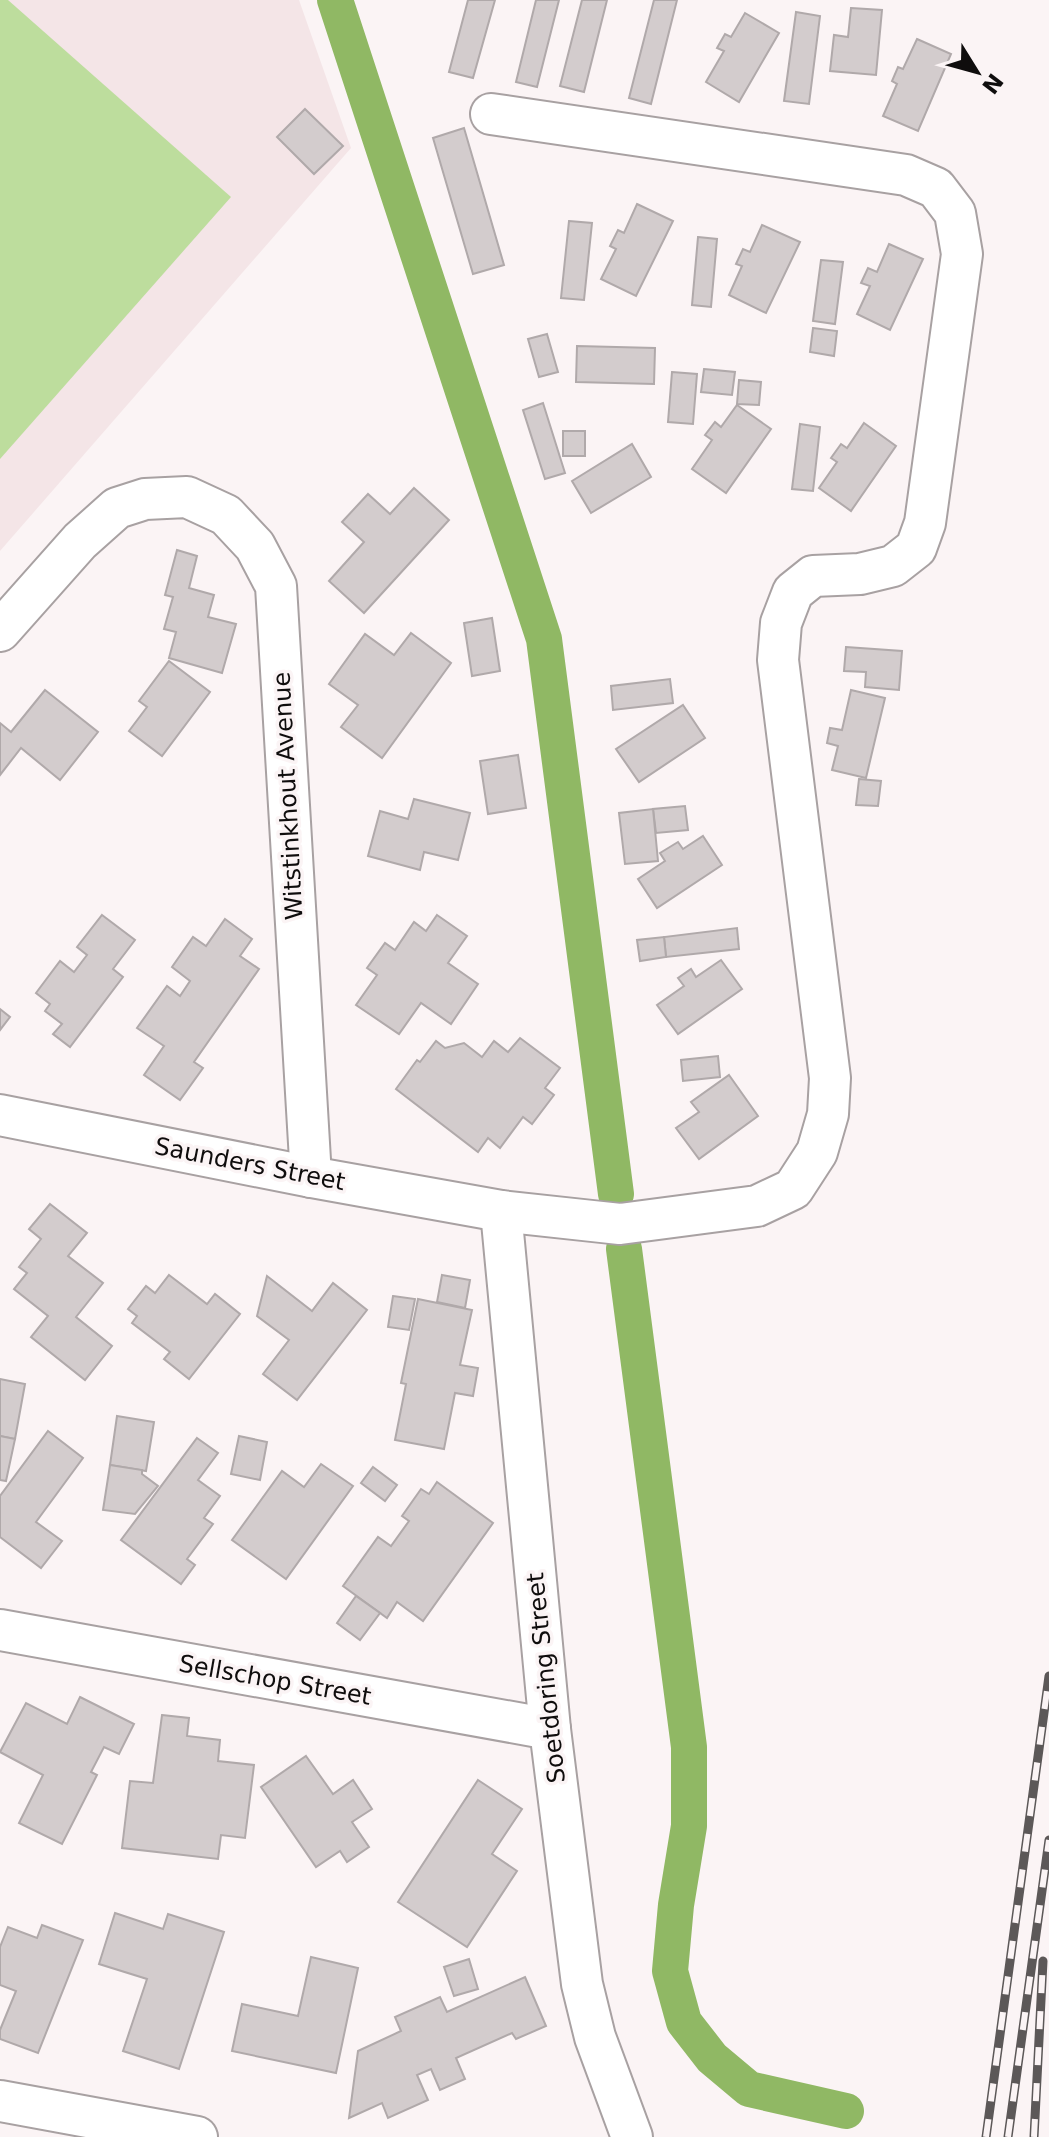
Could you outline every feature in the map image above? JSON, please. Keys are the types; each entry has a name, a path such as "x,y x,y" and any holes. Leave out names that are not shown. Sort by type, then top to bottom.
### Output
{"street":[{"name":"Saunders Street","path":"0,1115 501,1211 620,1224 757,1206 793,1189 817,1152 828,1114 830,1078 778,660 781,623 793,592 813,576 860,574 893,566 916,548 925,523 962,254 955,213 936,188 906,175 491,114"},
{"name":"Witstinkhout Avenue","path":"0,631 80,541 117,508 145,499 187,497 226,515 255,546 276,586 311,1177"},
{"name":"Soetdoring Street","path":"501,1211 550,1729 582,1984 595,2037 630,2136"},
{"name":"Sellschop Street","path":"0,1630 550,1729"},
{"path":"0,2101 197,2137"}],"shaded area":[{"path":"0,0 299,0 351,148 0,551"}],"green space":[{"path":"0,0 8,0 231,197 0,459"}],"building":[{"path":"468,0 495,0 473,78 449,72"},
{"path":"536,0 559,0 537,87 516,82"},
{"path":"582,0 607,0 584,92 560,86"},
{"path":"654,0 677,0 651,104 629,98"},
{"path":"851,8 882,10 876,75 830,71 834,35 848,37"},
{"path":"796,12 820,16 809,104 784,101"},
{"path":"745,13 779,33 739,102 706,82 724,51 717,48 725,34 731,37"},
{"path":"917,39 951,54 918,131 883,116 897,84 892,81 898,67 903,69"},
{"path":"305,109 343,146 314,174 277,137"},
{"path":"464,128 504,265 473,274 433,138"},
{"path":"637,204 673,221 636,296 601,279 616,249 610,246 618,230 624,233"},
{"path":"569,221 592,223 584,300 561,298"},
{"path":"762,225 800,242 766,313 729,295 742,266 736,264 743,249 750,252"},
{"path":"698,237 717,239 711,307 692,305"},
{"path":"889,244 923,259 890,330 857,314 870,286 861,283 868,268 877,272"},
{"path":"821,260 843,262 835,324 813,321"},
{"path":"813,328 837,331 834,356 810,352"},
{"path":"547,334 558,372 539,377 528,339"},
{"path":"577,346 655,348 654,384 576,382"},
{"path":"704,369 735,372 732,395 701,392"},
{"path":"672,372 697,374 693,424 668,422"},
{"path":"739,380 761,382 759,405 737,404"},
{"path":"543,403 565,473 545,479 523,410"},
{"path":"737,405 771,429 726,493 692,469 712,440 705,435 715,422 721,427"},
{"path":"864,423 896,446 851,511 819,488 837,462 831,458 841,444 847,448"},
{"path":"800,424 820,427 813,491 792,489"},
{"path":"563,431 585,431 585,456 563,456"},
{"path":"632,444 651,477 591,513 572,481"},
{"path":"414,488 449,520 364,613 329,581 364,542 342,522 368,494 390,514"},
{"path":"177,550 197,556 189,588 214,595 208,617 236,624 222,673 169,658 176,632 164,629 173,597 165,595"},
{"path":"492,618 500,671 472,676 464,623"},
{"path":"411,633 451,663 382,758 341,727 358,705 329,684 365,634 394,655"},
{"path":"846,647 902,651 899,690 865,687 866,672 844,671"},
{"path":"169,661 210,692 162,756 129,731 147,707 139,701"},
{"path":"670,679 673,703 613,710 611,686"},
{"path":"45,690 98,732 60,780 21,748 0,775 0,723 11,732"},
{"path":"851,690 885,698 866,778 832,770 838,746 827,743 830,728 842,730"},
{"path":"683,705 705,738 639,782 616,749"},
{"path":"518,755 526,808 488,814 480,761"},
{"path":"859,779 881,781 878,806 856,805"},
{"path":"414,799 470,813 458,860 424,852 420,870 368,856 380,811 408,819"},
{"path":"685,806 688,830 656,833 653,809"},
{"path":"653,809 658,861 625,864 619,813"},
{"path":"703,836 722,865 657,908 638,879 665,861 660,853 678,842 683,849"},
{"path":"102,915 135,940 113,969 123,977 70,1047 53,1034 62,1024 45,1011 50,1004 36,993 60,961 74,972 87,955 77,947"},
{"path":"437,915 467,936 448,963 478,984 451,1024 421,1003 399,1034 356,1005 377,975 367,968 385,943 395,950 414,922 426,931"},
{"path":"225,919 252,939 240,956 259,969 194,1062 203,1068 180,1100 144,1075 164,1046 137,1028 167,986 180,996 190,981 172,967 193,937 206,946"},
{"path":"737,928 739,949 666,957 664,937"},
{"path":"664,937 666,957 640,961 637,940"},
{"path":"721,960 742,989 678,1034 657,1005 684,986 678,978 691,969 696,977"},
{"path":"0,1009 10,1017 0,1030"},
{"path":"520,1038 560,1068 545,1088 554,1095 532,1124 523,1117 500,1148 488,1138 478,1152 396,1089 417,1060 420,1062 436,1041 445,1048 464,1043 482,1057 494,1041 508,1052"},
{"path":"718,1056 720,1077 683,1081 681,1060"},
{"path":"729,1075 758,1116 699,1159 676,1128 699,1112 691,1102"},
{"path":"50,1204 87,1233 68,1256 103,1283 76,1317 112,1346 85,1380 31,1337 48,1316 14,1289 27,1273 19,1267 41,1239 29,1229"},
{"path":"169,1275 207,1304 215,1294 240,1314 189,1379 164,1359 170,1352 132,1323 137,1316 128,1309 146,1286 155,1293"},
{"path":"442,1275 470,1280 465,1308 437,1302"},
{"path":"267,1276 312,1311 333,1283 367,1310 297,1400 263,1374 289,1340 257,1316"},
{"path":"393,1296 415,1299 409,1330 388,1327"},
{"path":"418,1299 472,1310 460,1365 478,1368 473,1396 455,1393 444,1449 395,1440 406,1384 401,1383"},
{"path":"0,1379 25,1384 15,1439 0,1436"},
{"path":"117,1416 154,1422 146,1471 110,1465"},
{"path":"48,1431 83,1458 36,1522 62,1541 41,1568 0,1537 0,1496"},
{"path":"0,1436 15,1439 6,1481 0,1480"},
{"path":"239,1436 267,1442 260,1480 231,1474"},
{"path":"197,1438 218,1453 198,1480 220,1496 204,1518 213,1524 187,1559 195,1565 181,1584 121,1540"},
{"path":"321,1464 353,1486 286,1579 232,1540 282,1471 304,1487"},
{"path":"110,1465 142,1470 142,1474 158,1486 135,1514 103,1510"},
{"path":"373,1467 397,1485 385,1501 361,1483"},
{"path":"437,1482 493,1523 423,1621 397,1602 387,1618 343,1586 378,1537 391,1546 409,1521 402,1516 421,1489 429,1494"},
{"path":"356,1596 380,1613 360,1640 337,1623"},
{"path":"80,1697 134,1724 119,1754 104,1747 91,1772 97,1775 62,1844 19,1823 43,1775 0,1752 26,1703 67,1724"},
{"path":"162,1715 189,1718 187,1736 220,1740 218,1761 254,1765 245,1838 221,1835 218,1859 122,1848 130,1781 153,1783"},
{"path":"306,1756 333,1794 353,1780 372,1809 352,1822 369,1847 347,1862 340,1851 316,1867 261,1787"},
{"path":"478,1780 522,1809 492,1854 517,1871 467,1947 398,1902"},
{"path":"115,1913 163,1929 168,1914 224,1932 179,2069 123,2051 147,1979 99,1964"},
{"path":"42,1925 83,1940 38,2053 0,2039 0,2030 16,1991 0,1985 0,1947 8,1927 37,1938"},
{"path":"311,1957 358,1968 336,2073 232,2051 242,2004 298,2016"},
{"path":"469,1959 478,1989 454,1996 444,1967"},
{"path":"525,1977 546,2026 516,2039 512,2033 456,2058 465,2079 440,2090 431,2069 417,2075 428,2100 388,2118 382,2103 349,2118 358,2051 401,2031 395,2017 440,1997 447,2012"}],"waterway":[{"path":"335,0 544,639 616,1194"},
{"path":"624,1249 689,1747 689,1826 676,1905 670,1971 684,2022 712,2058 749,2089 846,2111"}],"railway":[{"path":"986,2137 1049,1676"},
{"path":"1008,2137 1049,1840"},
{"path":"1034,2137 1043,1961"}]}
